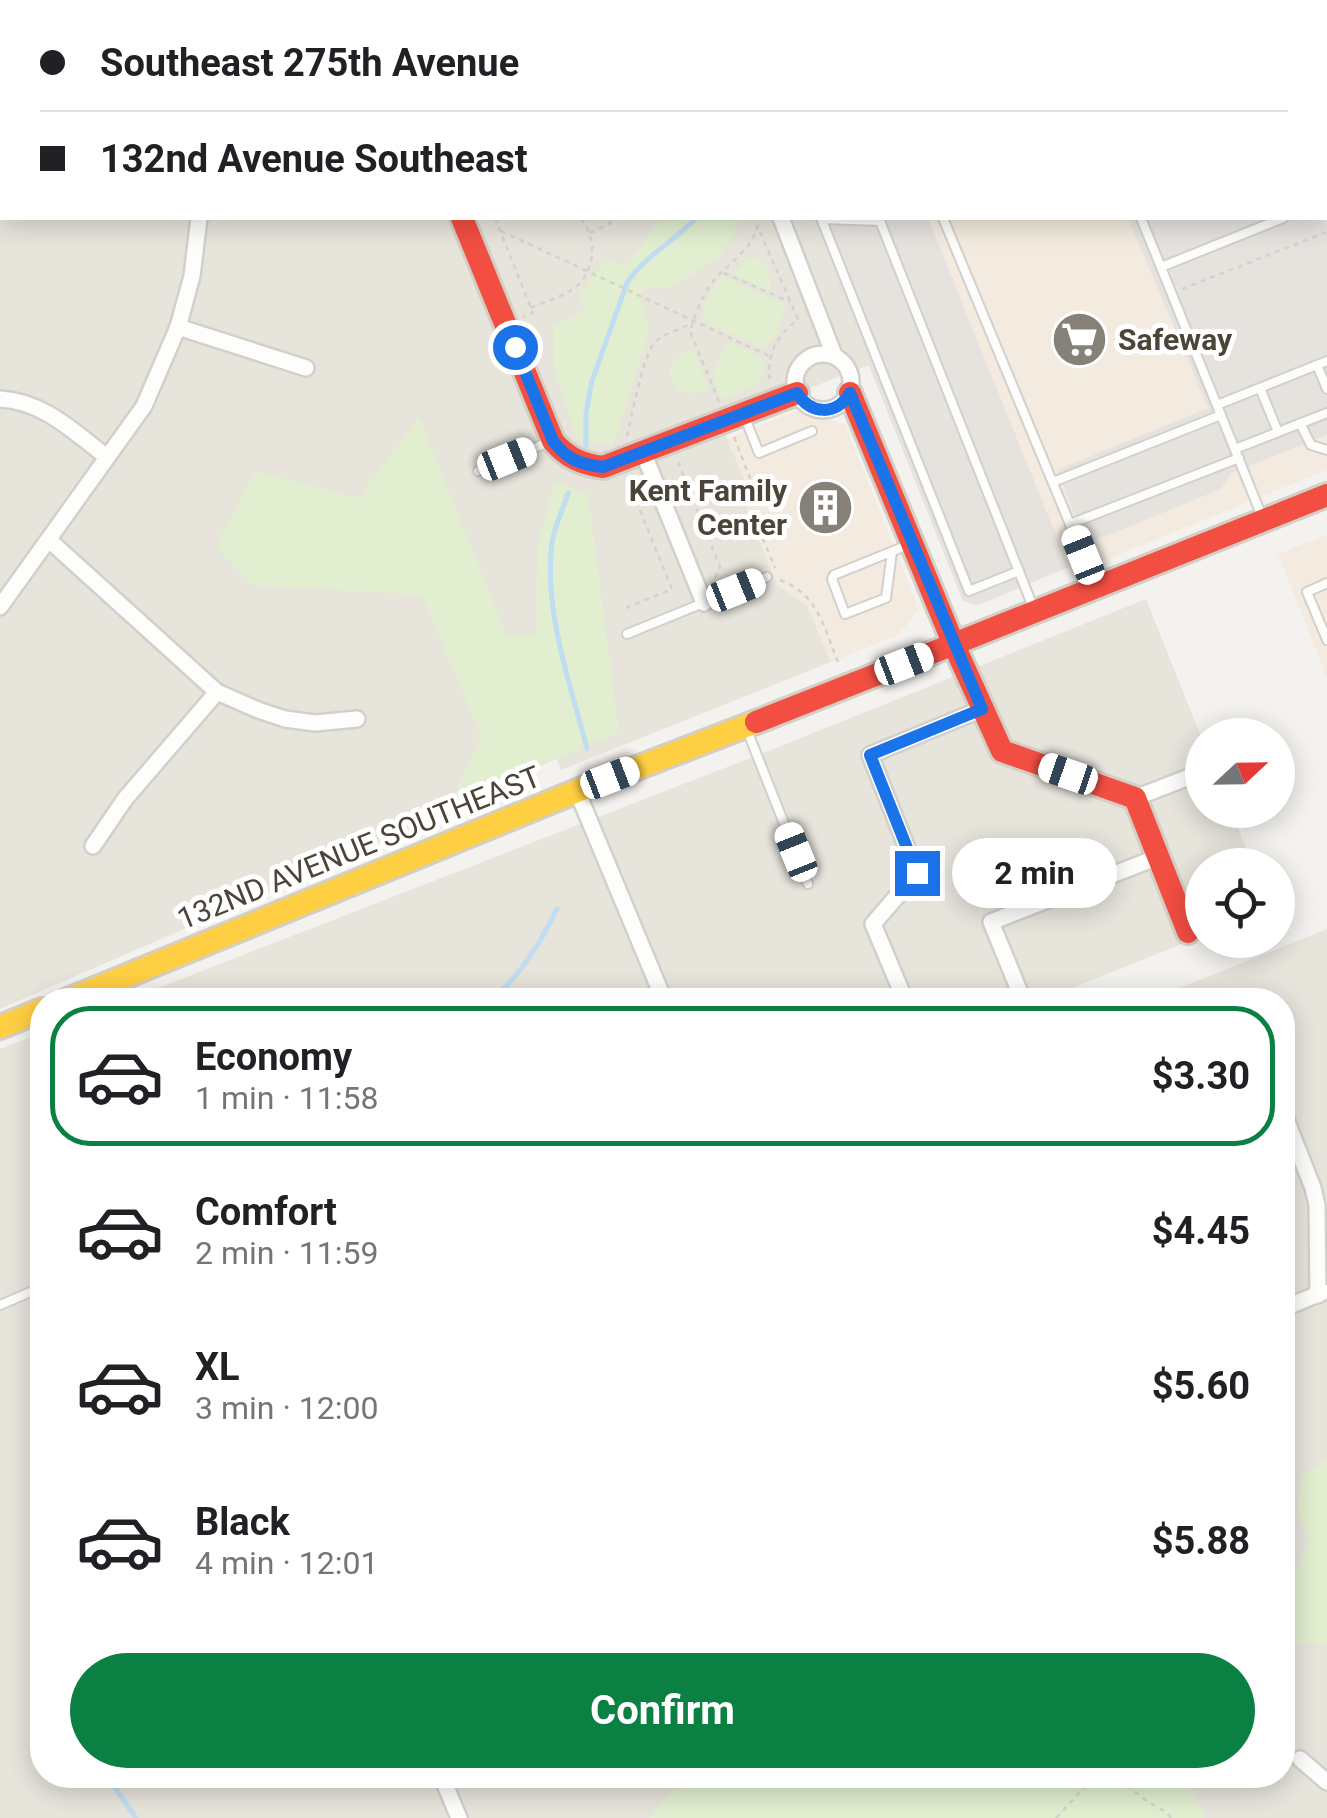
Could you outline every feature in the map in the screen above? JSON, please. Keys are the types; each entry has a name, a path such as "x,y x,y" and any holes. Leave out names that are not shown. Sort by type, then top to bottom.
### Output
{"main road":[{"path":"463,220 553,441 572,460 603,467 786,397"},
{"path":"850,393 902,547 954,645 1002,751 1135,798 1185,924"},
{"name":"132ND AVENUE SOUTHEAST","path":"124,988 577,791 1327,495"},
{"path":"0,1027 30,1015"}],"street":[{"path":"0,607 144,406 178,327 192,276 198,220"},
{"path":"782,220 834,355 851,375 850,393 828,410 786,397 800,366 815,354 834,355"},
{"path":"178,327 306,368"},
{"path":"0,399 43,409 107,457"},
{"path":"643,452 704,603"},
{"path":"49,540 217,692 284,718 315,723 357,719"},
{"path":"92,846 125,799 217,692"},
{"path":"900,988 873,924 917,873 870,755 982,709"},
{"path":"1135,798 1185,779"},
{"path":"577,791 659,988"},
{"path":"1018,988 991,922 1158,857"},
{"path":"1295,1142 1314,1188 1322,1293 1295,1304"},
{"path":"1300,1759 1327,1782"},
{"path":"446,1788 458,1818"}],"lane":[{"path":"823,220 969,591 1019,571"},
{"path":"861,220 880,221 1035,611"},
{"path":"943,220 1096,586"},
{"path":"1142,220 1264,520"},
{"path":"1161,267 1278,220"},
{"path":"1217,405 1322,363 1327,389"},
{"path":"1260,388 1278,432"},
{"path":"1070,524 1327,412"},
{"path":"743,414 759,453 812,431"},
{"path":"1053,482 1221,415"},
{"path":"1300,423 1311,445 1327,450"},
{"path":"478,471 553,441"},
{"path":"902,547 886,598 845,614 832,579 834,575 902,547"},
{"path":"627,634 767,577"},
{"path":"1327,583 1307,592 1327,640"},
{"path":"746,726 808,884"},
{"path":"0,1305 30,1293"}],"path":[{"path":"496,220 533,313 518,319"},
{"path":"531,308 573,290 588,272 592,257 590,233 583,220"},
{"path":"590,233 612,220"},
{"path":"758,229 798,319 787,328 769,356 771,386 786,397"},
{"path":"501,231 769,356"},
{"path":"1172,293 1327,232"},
{"path":"722,272 790,302"},
{"path":"670,442 720,567 704,603"},
{"path":"1056,1818 1084,1788"},
{"path":"1130,1788 1170,1818"}],"shaded area":[{"path":"0,220 811,220 869,365 720,423 744,478 777,584 807,605 831,662 561,770 418,419 359,499 252,585 422,594 504,790 48,988 30,988 30,996 0,1009"},
{"path":"811,220 929,220 1069,567 976,605 963,601"},
{"path":"929,220 1327,220 1327,470 1110,558 1069,567"},
{"path":"1129,220 1327,220 1327,435 1231,473 1221,489 1086,544 1057,470 1208,408"},
{"path":"796,411 845,424 919,610 898,635 831,662 807,605 777,585 739,489 744,478 727,439"},
{"path":"1327,535 1327,677 1278,554"},
{"path":"1146,599 1194,718 1185,718 1185,828 1238,828 1246,848 1185,848 1185,943 1072,988 158,988 771,750"},
{"path":"1327,929 1327,1818 1204,1818 1192,1788 1295,1788 1295,988 1179,988 1254,958 1295,958 1295,942"},
{"path":"30,1038 30,1788 675,1788 650,1818 0,1818 0,1049"}],"green space":[{"path":"660,220 743,220 718,258 671,287 644,288 640,301 650,328 614,444 577,440 554,367 554,326 584,311 578,295 606,260 626,267"},
{"path":"755,257 767,266 771,291 732,274"},
{"path":"723,276 785,304 778,333 764,349 703,321 708,296"},
{"path":"728,341 761,357 764,374 754,387 722,400 712,375"},
{"path":"693,349 709,388 696,394 679,390 670,377 674,360"},
{"path":"419,417 507,636 536,634 538,543 555,481 588,495 619,732 449,806 481,736 422,595 252,585 216,546 255,471 359,498"},
{"path":"1327,1459 1327,1644 1295,1646 1295,1570 1310,1539 1297,1511 1301,1475"},
{"path":"675,1788 1192,1788 1204,1818 650,1818"}],"waterway":[{"path":"586,446 586,413 592,381 627,283 694,220"},
{"path":"568,493 555,530 550,577 561,652 587,749"},
{"path":"504,988 540,941 557,909"},
{"path":"115,1788 136,1818"}],"traffic: slow":[{"path":"97,988 577,791 756,722"},
{"path":"0,1027 30,1015"}],"traffic: jam":[{"path":"463,220 553,441 575,459 603,467 797,393"},
{"path":"850,393 1002,751 1135,798 1185,924"},
{"path":"756,722 1327,495"}],"place":[{"name":"Safeway","path":"1079,340"},
{"name":"Kent Family Center","path":"826,508"}],"route":[{"path":"515,347 553,441 572,460 603,467 797,393 802,401 818,410 837,407 850,393 982,709 870,755 917,873"}]}
